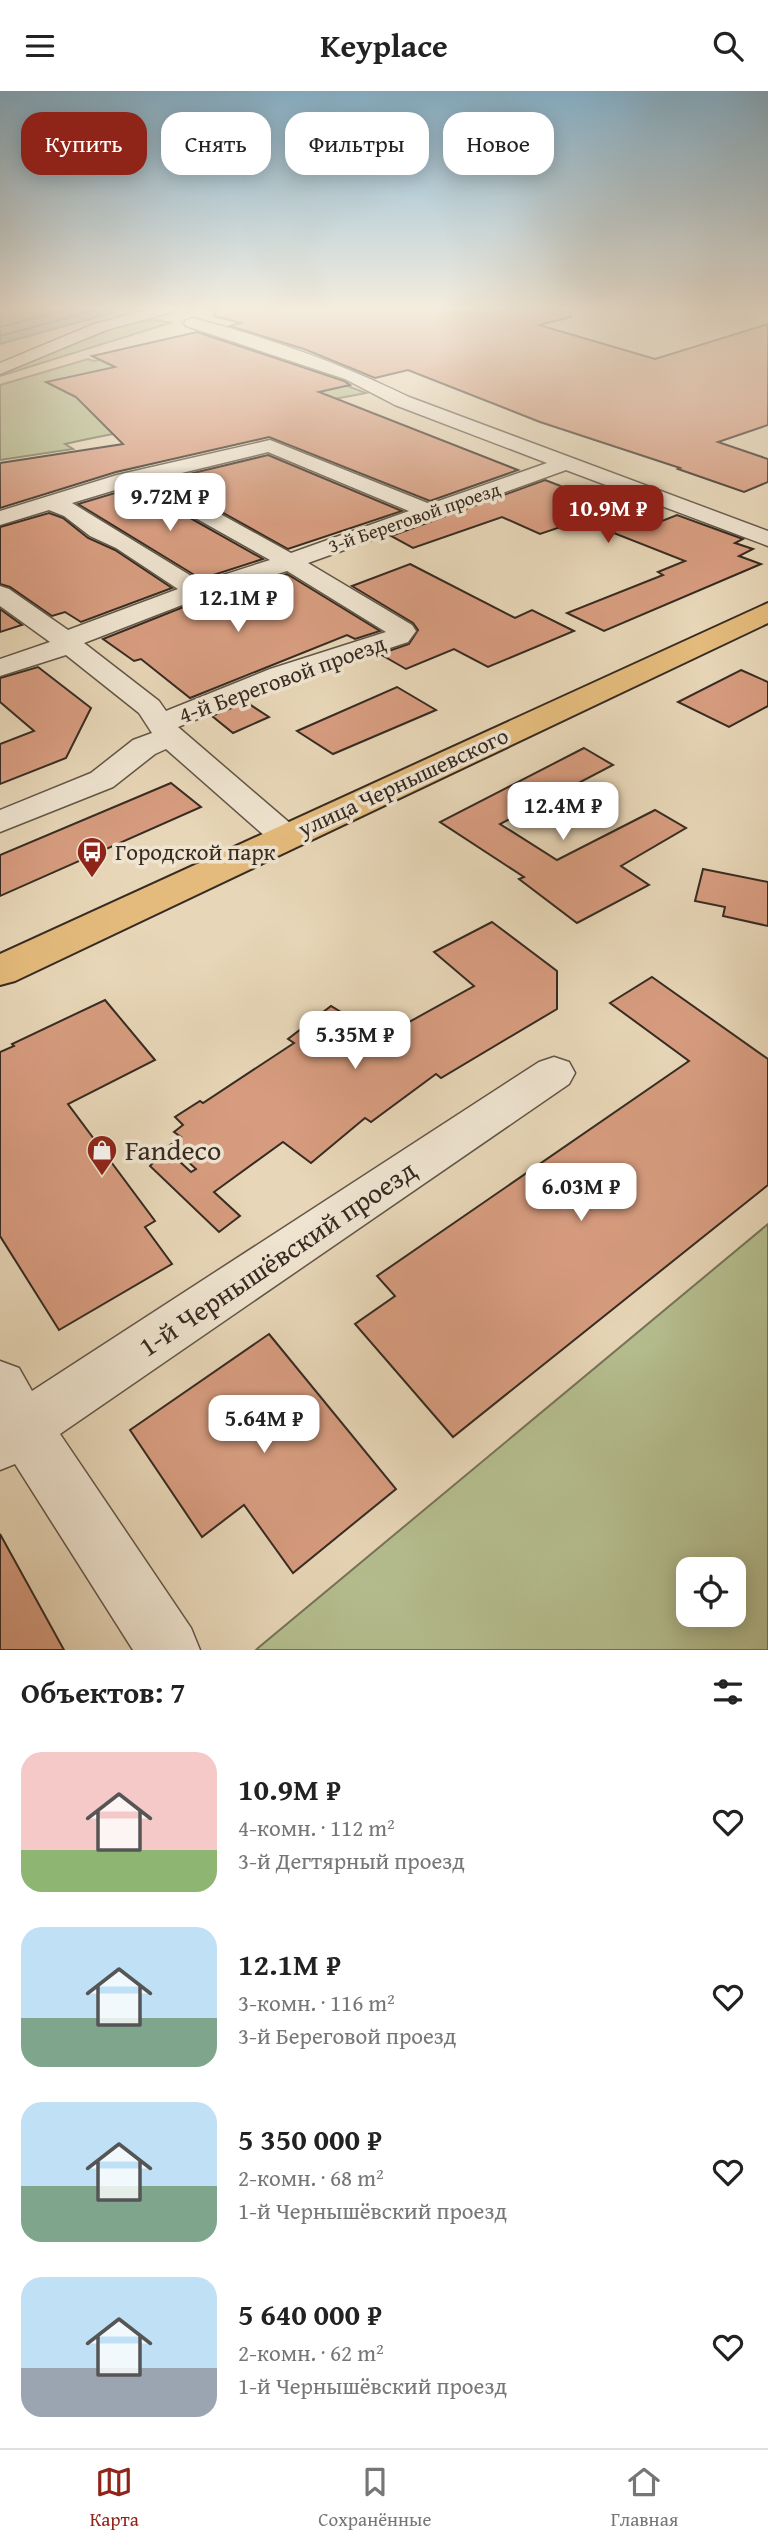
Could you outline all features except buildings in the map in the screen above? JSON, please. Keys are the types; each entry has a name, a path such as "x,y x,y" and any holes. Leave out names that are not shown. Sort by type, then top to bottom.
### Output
{"main road":[{"name":"улица Чернышевского","path":"0,971 768,612"}],"street":[{"path":"362,381 402,401 768,539"},
{"path":"0,518 138,477 270,446 430,512"},
{"name":"3-й Береговой проезд","path":"0,669 197,591 567,463"},
{"path":"138,477 289,561"},
{"path":"51,503 72,511 97,531 124,543 197,591"},
{"name":"4-й Береговой проезд","path":"0,821 102,780 165,730 280,675 399,636 403,631 289,561"},
{"path":"0,594 149,707 165,730 286,837"},
{"name":"1-й Чернышёвский проезд","path":"8,1419 554,1073"},
{"path":"8,1419 169,1650"}],"green space":[{"path":"14,381 334,381 366,393 140,429 65,444 73,449 0,460 0,385"},
{"path":"768,1224 768,1650 256,1650"}],"place":[{"name":"Городской парк","path":"92,879"},
{"name":"Fandeco","path":"102,1177"}]}
